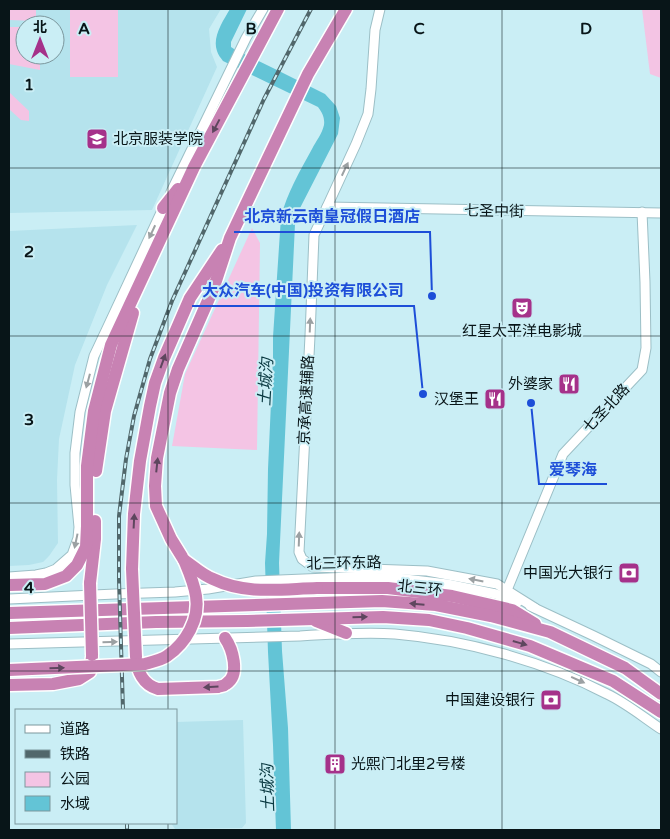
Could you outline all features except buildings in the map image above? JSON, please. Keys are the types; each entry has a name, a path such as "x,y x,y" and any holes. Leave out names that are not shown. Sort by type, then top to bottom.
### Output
{"highway":[{"path":"9,585 45,584 66,576 77,565 86,547 88,526 87,466 94,411 111,345 194,167 278,9"},
{"path":"9,670 146,664 166,657 179,646 188,633 195,619 197,598 184,560 156,506 155,486 159,449 170,393 178,369 214,287 230,238 308,74 346,9"},
{"path":"163,208 194,167"},
{"path":"225,638 231,646 234,664 232,676 227,684 218,687 158,689 151,687 136,667 132,569 134,514 138,478 155,383 190,298 230,238"},
{"path":"9,685 53,684 79,679 90,672 92,655 90,583 95,539 96,466 105,410 149,263"},
{"path":"184,560 211,578 227,585 254,590 388,588 452,596 512,610 550,632"},
{"name":"北三环","path":"9,613 382,601 436,605 491,616 550,632 625,668 661,694"},
{"name":"北三环","path":"9,628 383,616 429,620 467,628 530,646 613,681 661,712"},
{"path":"311,619 346,633"}],"street":[{"path":"9,577 46,573 56,569 72,555 78,538 79,527 75,486 75,453 80,412 94,356 163,208 246,38 263,9"},
{"name":"京承高速辅路","path":"380,9 375,30 368,114 314,235 299,552 302,559 312,567 427,571 497,584 535,608"},
{"name":"七圣中街","path":"326,208 661,213"},
{"name":"七圣北路","path":"506,590 563,454 642,370 646,348 642,212"},
{"name":"北三环东路","path":"9,599 208,590 256,581 351,577 397,578 446,584 496,594 535,608 651,664 661,672"},
{"path":"9,644 346,633 394,634 450,641 558,672 608,694 661,729"}],"shaded area":[{"name":"北京服装学院","path":"9,9 221,9 209,29 211,52 217,67 152,210 9,213"},
{"path":"137,225 107,285 75,365 59,439 57,480 58,543 43,562 9,566 9,231"},
{"path":"243,720 246,823 242,828 175,829 172,824 178,824 178,722"}],"green space":[{"path":"9,9 36,9 36,15 15,15 15,20 9,20"},
{"path":"70,9 118,9 118,77 70,77"},
{"path":"642,9 661,9 661,78 650,74"},
{"path":"9,27 15,27 15,65 40,65 40,70 9,64"},
{"path":"9,92 29,111 29,121 21,120 9,109"},
{"path":"252,228 260,243 257,450 172,446 185,374"}],"water":[{"path":"230,9 247,9 231,42 231,47 325,94 336,106 340,118 338,134 299,210 295,224 279,563 282,651 288,728 291,830 276,830 268,652 265,563 273,337 281,217 294,182 322,131 324,120 318,107 223,61 217,52 216,40 219,29"}],"railway":[{"path":"123,709 119,516 126,459 134,416 150,359 172,301 264,99 311,9"},
{"path":"127,824 127,830"}],"place":[{"name":"北京服装学院","path":"97,139"},
{"name":"北京新云南皇冠假日酒店","path":"432,296"},
{"name":"红星太平洋电影城","path":"522,308"},
{"name":"外婆家","path":"569,384"},
{"name":"大众汽车(中国)投资有限公司","path":"423,394"},
{"name":"汉堡王","path":"495,399"},
{"name":"爱琴海","path":"531,403"},
{"name":"中国光大银行","path":"629,573"},
{"name":"中国建设银行","path":"551,700"},
{"name":"光熙门北里2号楼","path":"335,764"}],"water label":[{"name":"土城沟","path":"266,382"},
{"name":"土城沟","path":"268,788"}]}
